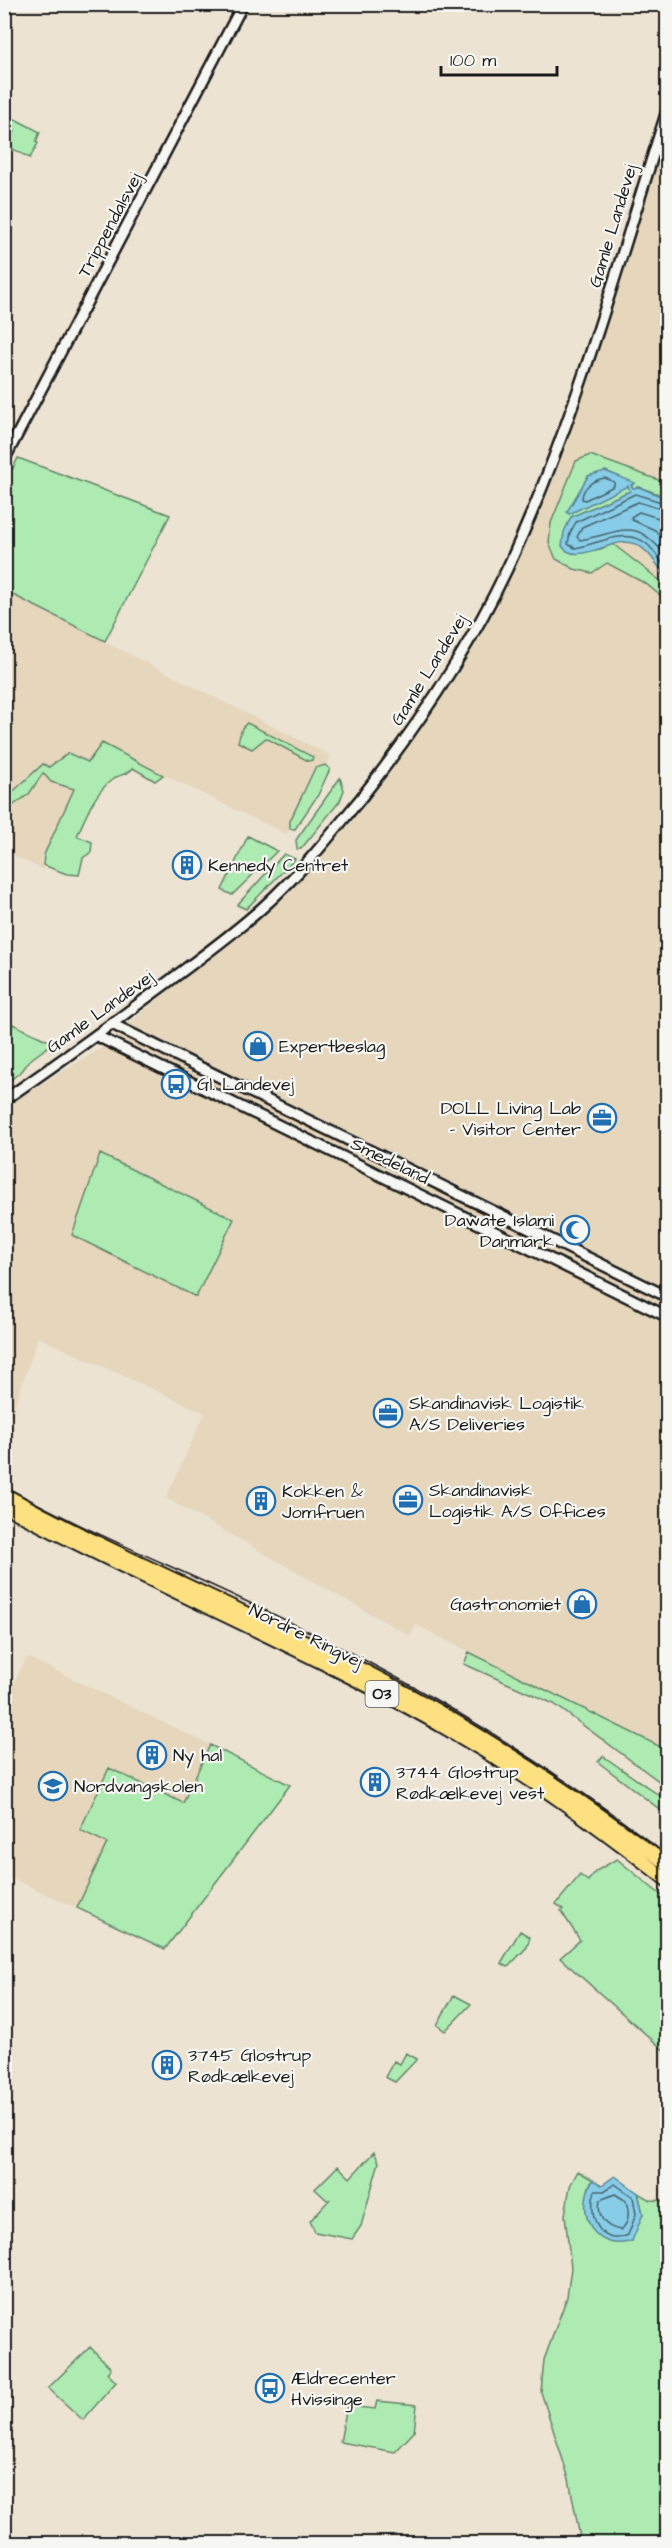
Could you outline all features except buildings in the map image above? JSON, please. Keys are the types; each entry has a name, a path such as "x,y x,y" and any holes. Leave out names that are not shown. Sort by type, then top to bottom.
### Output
{"main road":[{"name":"Nordre Ringvej","path":"4,1494 448,1716 559,1787 668,1865"},
{"name":"Nordre Ringvej","path":"4,1506 382,1694 447,1729 550,1794 668,1881"}],"street":[{"name":"Trippendalsvej","path":"4,460 243,4"},
{"name":"Gamle Landevej","path":"4,1101 97,1036 263,908 309,860 411,733 445,680 506,570 567,426 668,108"},
{"name":"Smedeland","path":"112,1024 668,1297"},
{"name":"Smedeland","path":"97,1036 668,1317"},
{"path":"618,1293 626,1276"}],"shaded area":[{"path":"667,114 667,1749 416,1625 410,1636 166,1498 205,1413 38,1337 10,1420 5,1415 5,1106 100,1049 201,961 350,821 431,710 525,531 554,468"},
{"path":"4,591 331,756 286,834 102,745 43,870 5,851"},
{"name":"Nordvangskolen","path":"27,1657 210,1745 183,1803 109,1768 107,1843 77,1908 5,1875 5,1700"}],"green space":[{"path":"15,119 40,132 36,142 38,143 30,158 5,145 7,138 11,139 15,131 10,128"},
{"path":"590,455 667,483 667,497 639,487 633,488 631,486 634,483 605,471 629,486 630,491 571,517 595,551 613,544 667,586 667,601 646,584 607,563 592,573 574,569 556,559 549,543 551,523 576,461"},
{"path":"18,458 170,515 105,641 5,591 5,484"},
{"path":"247,723 313,757 312,760 308,761 266,738 252,749 238,742 242,728"},
{"path":"102,743 163,775 155,781 133,768 106,785 91,805 77,836 92,842 91,852 83,858 79,875 67,874 43,865 44,855 74,789 51,782 43,773 29,794 5,811 5,799 43,764 49,767 68,753 88,762"},
{"path":"325,765 330,769 318,795 295,829 290,829 290,821 315,768"},
{"path":"340,778 344,790 340,801 301,849 297,849 296,840"},
{"path":"248,836 277,851 232,895 222,890"},
{"path":"284,854 295,859 246,909 237,905"},
{"path":"4,1020 53,1043 30,1060 22,1071 5,1084"},
{"path":"100,1154 234,1219 196,1297 72,1235"},
{"path":"469,1652 667,1750 667,1787 554,1704 464,1664"},
{"path":"210,1745 290,1785 165,1949 77,1908 107,1843 80,1830 109,1768 183,1803"},
{"path":"603,1756 667,1801 667,1815 598,1762"},
{"path":"617,1859 667,1900 667,2053 560,1958 580,1940 561,1911 563,1909 556,1904 580,1875 588,1881 596,1871"},
{"path":"520,1931 530,1937 527,1947 508,1967 501,1963"},
{"path":"454,1995 471,2004 445,2031 437,2025"},
{"path":"406,2053 417,2059 395,2082 385,2077 394,2061 400,2064"},
{"path":"374,2152 379,2162 361,2226 352,2239 315,2232 310,2221 330,2199 328,2201 315,2189 338,2166 350,2178"},
{"path":"578,2171 593,2180 589,2186 586,2208 643,2214 638,2193 650,2200 667,2201 667,2543 581,2543 569,2479 541,2392 544,2360 567,2297 571,2268 565,2215 570,2186"},
{"path":"90,2347 111,2368 107,2373 116,2382 83,2420 48,2388"},
{"path":"377,2401 417,2405 414,2432 395,2452 340,2442 347,2406 375,2409"}],"water":[{"path":"605,471 635,483 631,485 633,488 639,487 667,499 667,579 648,553 632,543 624,542 576,554 568,552 562,546 564,532 571,517 630,491 628,486 569,514 567,512 588,476"},
{"path":"615,2176 638,2193 643,2214 632,2241 618,2243 607,2241 591,2227 587,2216 588,2192 593,2180 602,2185"}],"tram line":[{"path":"4,1486 97,1533 309,1631 416,1688 520,1750 668,1856"}],"place":[{"name":"Kennedy Centret","path":"187,865"},
{"name":"Expertbeslag","path":"258,1046"},
{"name":"Gl. Landevej","path":"176,1084"},
{"name":"DOLL Living Lab - Visitor Center","path":"602,1118"},
{"name":"Dawate Islami Danmark","path":"575,1230"},
{"name":"Skandinavisk Logistik A/S Deliveries","path":"388,1413"},
{"name":"Skandinavisk Logistik A/S Offices","path":"408,1500"},
{"name":"Kokken & Jomfruen","path":"261,1501"},
{"name":"Gastronomiet","path":"582,1604"},
{"name":"Ny hal","path":"152,1755"},
{"name":"3744 Glostrup Rødkælkevej vest","path":"375,1782"},
{"name":"Nordvangskolen","path":"53,1786"},
{"name":"3745 Glostrup Rødkælkevej","path":"167,2065"},
{"name":"Ældrecenter Hvissinge","path":"270,2388"}]}
